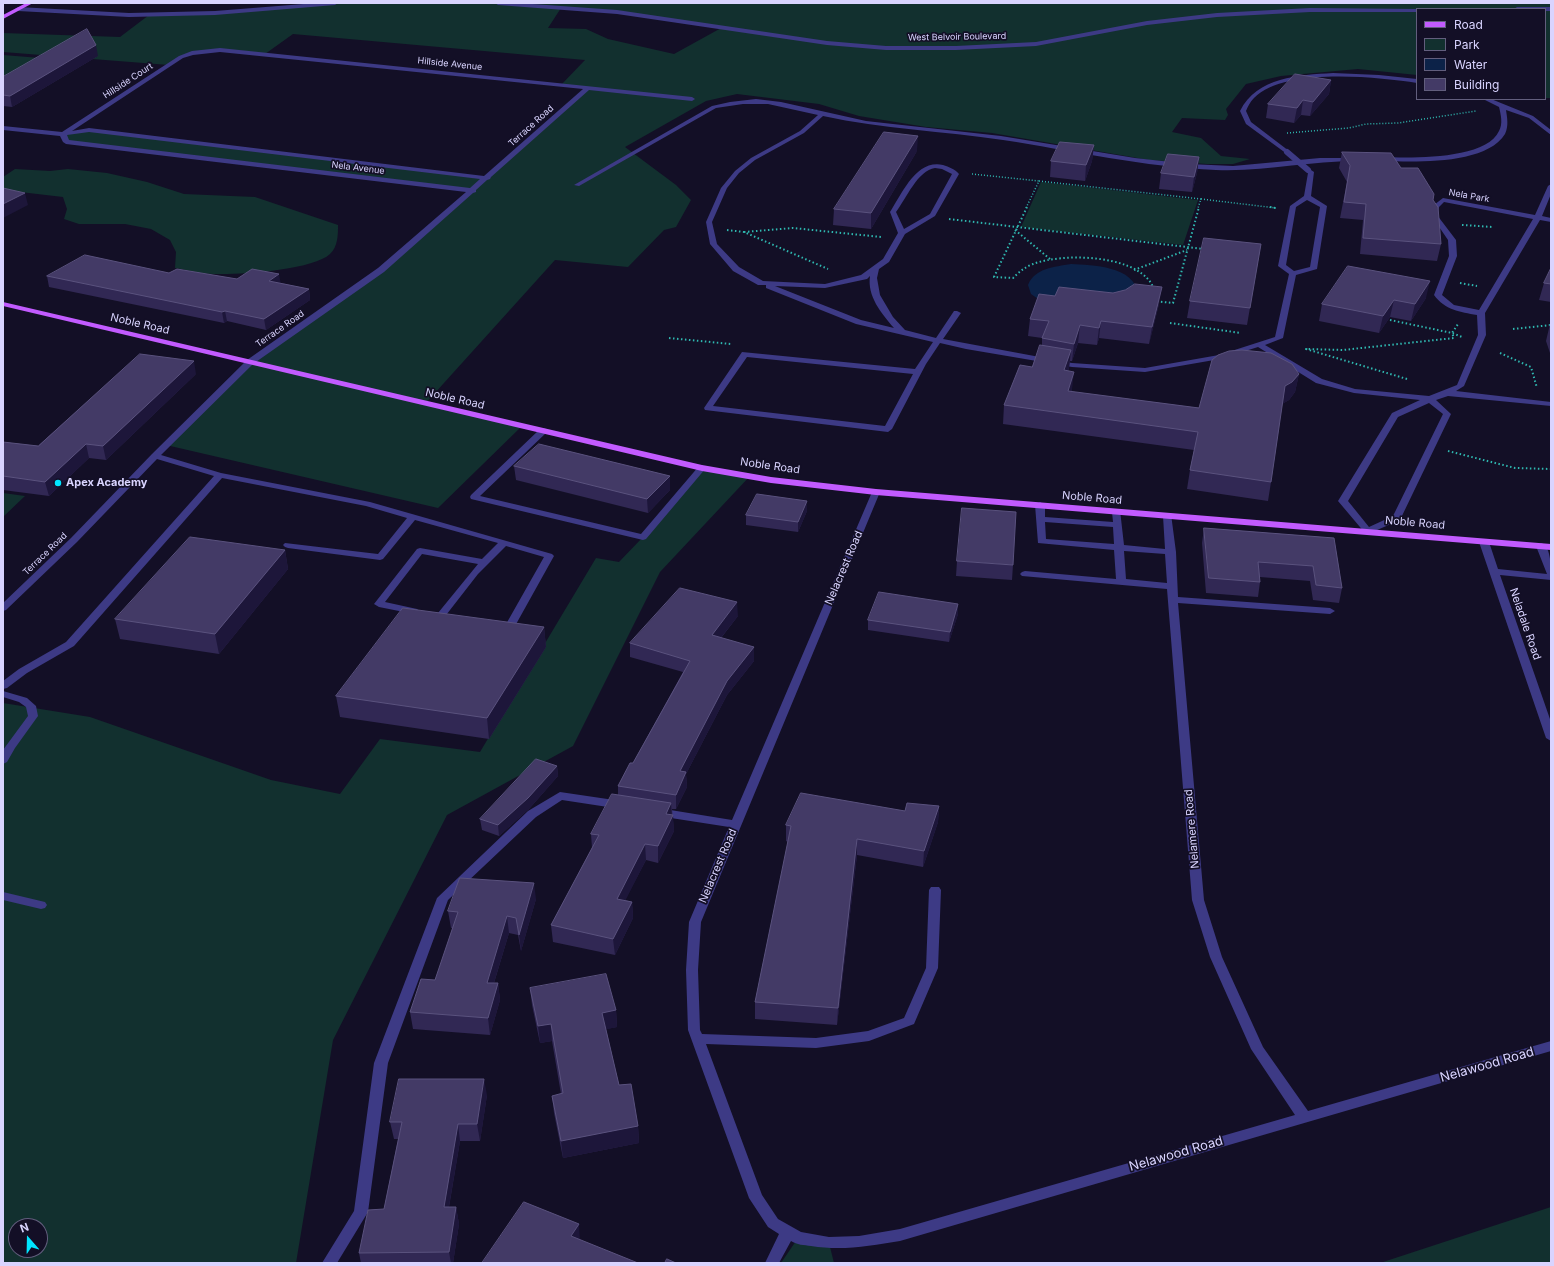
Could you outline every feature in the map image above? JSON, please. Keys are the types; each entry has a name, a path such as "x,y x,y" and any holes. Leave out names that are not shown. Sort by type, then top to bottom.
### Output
{"main road":[{"path":"3,17 30,3"},
{"name":"Noble Road","path":"3,304 702,468 771,480 876,492 1551,547"}],"street":[{"path":"18,9 129,15 215,13 335,3"},
{"name":"West Belvoir Boulevard","path":"498,3 617,12 827,43 886,48 956,48 1036,44 1147,23 1217,15 1310,10 1416,10"},
{"name":"Hillside Avenue","path":"206,51 236,50 692,99"},
{"name":"Hillside Court","path":"63,134 181,57 206,51"},
{"path":"1308,197 1311,172 1248,123 1243,111 1254,94 1283,81 1338,75 1369,75 1416,81"},
{"name":"Terrace Road","path":"3,608 74,540 155,456 250,362 381,270 474,191 588,88"},
{"path":"1488,100 1531,117 1551,133"},
{"path":"577,185 714,107 733,103 780,102 822,114 877,125 1000,138 1166,164 1217,168 1257,166 1321,159 1416,160 1442,158 1481,149 1492,144 1502,135 1505,123 1502,106"},
{"path":"822,114 802,132 753,159 737,172 724,188 709,222 714,244 736,269 761,283 859,322 966,347 1072,365 1146,370 1220,357 1279,338 1293,273"},
{"name":"Nela Avenue","path":"3,128 63,134 89,130 488,178"},
{"name":"Nela Avenue","path":"63,134 66,142 474,191"},
{"path":"240,163 257,150"},
{"path":"761,283 825,286 864,277 886,260 902,233 933,215 956,174 950,168 934,166 922,170 893,212 902,233"},
{"path":"1258,345 1319,380 1354,391 1430,399 1447,414 1397,518 1368,531 1343,501 1394,414 1430,399 1447,393 1460,386 1482,335 1482,313 1538,217 1551,186"},
{"path":"1308,197 1324,206 1313,269 1293,273 1282,266 1293,206 1308,197"},
{"name":"Nela Park","path":"1482,313 1453,308 1443,302 1438,295 1453,256 1452,240 1434,215 1436,206 1443,200 1551,220"},
{"path":"874,269 871,279 884,313 902,332"},
{"path":"918,372 746,354 708,408 888,429 918,372 957,313"},
{"path":"1447,393 1551,404"},
{"path":"543,431 474,497 643,537 702,468"},
{"path":"155,456 220,475 367,504 549,556 504,637 497,635"},
{"path":"3,686 23,671 70,644 220,475"},
{"name":"Nelacrest Road","path":"793,1235 773,1223 756,1198 694,1030 692,970 695,922 876,492"},
{"path":"1040,505 1041,541 1171,552"},
{"path":"1117,512 1121,582"},
{"name":"Nelamere Road","path":"1168,516 1173,600 1198,900 1216,957 1258,1049 1304,1117"},
{"path":"288,545 380,557 413,517"},
{"path":"1041,519 1118,525"},
{"path":"484,562 420,551 379,604 442,619 484,562 504,542"},
{"name":"Neladale Road","path":"1484,542 1551,738"},
{"path":"1541,546 1551,573"},
{"path":"1495,572 1551,577"},
{"path":"1025,574 1172,586"},
{"path":"1173,600 1330,611"},
{"path":"3,694 23,700 31,706 33,716 10,747 3,760"},
{"path":"329,1263 361,1212 381,1063 444,898 532,814 560,796 630,807"},
{"path":"646,810 736,824"},
{"path":"698,1040 816,1043 869,1036 910,1021 932,968 935,890"},
{"path":"3,896 41,905"},
{"name":"Nelawood Road","path":"793,1235 829,1243 859,1242 900,1235 1551,1046"},
{"path":"772,1263 793,1235"}],"path":[{"path":"1284,133 1349,128 1366,124 1398,123 1451,113 1478,111"},
{"path":"970,174 1276,208 1276,215"},
{"path":"1039,181 994,277 1014,278 1022,270 1036,263 1051,260 1078,257 1101,260 1134,270 1150,282 1154,292 1154,301 1173,303 1201,199"},
{"path":"947,219 1016,229 1210,250"},
{"path":"1461,225 1498,227"},
{"path":"723,230 744,232 793,228 870,235 898,240"},
{"path":"1016,229 1051,260"},
{"path":"744,232 829,269"},
{"path":"1134,270 1187,248"},
{"path":"1455,282 1483,288"},
{"path":"1390,320 1452,333 1462,337 1343,350 1306,349 1410,380"},
{"path":"1452,333 1461,320"},
{"path":"1170,322 1243,333"},
{"path":"1512,329 1551,326"},
{"path":"1452,333 1454,338"},
{"path":"670,338 733,344"},
{"path":"1500,352 1531,367 1539,395"},
{"path":"1447,451 1515,468 1551,469"}],"green space":[{"path":"335,3 1551,3 1551,98 1546,98 1546,8 1416,8 1416,75 1358,69 1281,76 1246,84 1226,109 1228,115 1225,120 1182,118 1172,132 1201,138 1221,156 1250,159 1233,164 1207,164 1149,160 992,133 926,127 859,116 819,104 737,94 706,101 625,147 676,185 691,200 676,227 664,230 628,267 555,260 425,404 522,426 438,508 166,445 250,362 381,270 473,191 66,142 63,134 89,130 488,178 588,88 561,85 585,60 293,34 265,54 236,50 192,53 169,65 3,52 3,33 120,37 149,15 215,13","holes":["561,8 617,12 723,27 674,54 608,39 586,29 548,28"]},
{"path":"3,55 53,59 3,84"},
{"path":"15,169 50,171 68,169 107,173 147,182 184,194 255,197 338,225 337,240 335,248 330,254 308,264 292,268 257,272 214,274 175,268 176,252 170,240 151,229 125,224 79,224 64,219 67,209 63,197 3,190 3,177"},
{"path":"1041,182 1198,200 1183,245 1021,227"},
{"path":"702,468 750,476 660,572 573,746 447,815 333,1040 296,1263 3,1263 3,703 90,717 271,780 340,794 380,739 480,752 596,558 619,562 643,537"},
{"path":"3,493 25,496 3,517"},
{"path":"1551,1207 1551,1263 1380,1263"},
{"path":"798,1238 829,1243 834,1263 781,1263"}],"water":[{"path":"1071,264 1090,265 1121,272 1135,285 1138,294 1041,301 1031,294 1028,285 1035,275 1046,269"}],"building":[{"path":"87,29 96,45 10,96 3,95 3,77"},
{"path":"1295,74 1331,80 1313,102 1303,100 1297,108 1268,104"},
{"path":"884,132 918,136 871,213 834,209"},
{"path":"1060,142 1094,145 1086,165 1051,161"},
{"path":"1342,152 1391,153 1401,168 1418,168 1434,194 1433,200 1438,207 1441,244 1363,238 1366,204 1344,202 1350,166"},
{"path":"1168,154 1199,157 1194,177 1161,173"},
{"path":"3,188 25,193 3,204"},
{"path":"1204,238 1261,244 1250,308 1190,301"},
{"path":"85,255 169,273 177,269 237,279 252,269 279,274 269,281 309,289 264,319 225,311 222,312 47,276"},
{"path":"1348,266 1430,281 1415,304 1394,300 1383,316 1322,304"},
{"path":"1551,268 1551,284 1544,283"},
{"path":"1135,284 1162,287 1152,327 1101,321 1099,328 1080,325 1074,344 1042,338 1049,321 1030,319 1039,294 1055,296 1059,287 1113,293 1125,290"},
{"path":"1040,345 1071,350 1064,370 1074,372 1068,391 1199,408 1212,360 1218,355 1229,351 1242,350 1271,353 1292,364 1299,374 1292,382 1285,386 1271,482 1190,470 1198,432 1004,405 1020,365 1032,367"},
{"path":"140,354 194,361 103,446 86,444 45,482 3,476 3,442 38,446"},
{"path":"539,444 670,476 647,499 514,466"},
{"path":"757,494 807,501 798,522 746,515"},
{"path":"962,508 1016,512 1013,565 957,561"},
{"path":"1204,528 1334,538 1342,588 1316,585 1313,566 1258,562 1260,582 1209,578"},
{"path":"190,537 285,550 215,634 115,619"},
{"path":"680,588 737,602 712,635 754,647 727,681 680,771 686,772 676,795 618,786 630,763 633,763 690,661 630,643"},
{"path":"879,592 958,604 950,632 868,620"},
{"path":"403,608 544,627 487,718 336,696"},
{"path":"536,759 557,766 528,798 498,825 480,819"},
{"path":"801,793 905,811 907,803 939,806 924,851 857,839 838,1008 755,1002 791,826 786,825"},
{"path":"612,794 671,803 666,814 673,815 658,846 645,844 617,899 632,902 613,939 551,925 599,835 591,834"},
{"path":"460,878 534,883 519,935 516,918 507,916 487,983 498,983 488,1018 410,1012 421,979 435,980 458,912 448,911"},
{"path":"606,974 616,1010 602,1013 619,1085 631,1084 638,1126 561,1141 552,1096 563,1093 551,1024 538,1026 530,988"},
{"path":"399,1079 484,1079 477,1124 458,1124 444,1207 456,1207 449,1252 359,1253 368,1210 384,1209 402,1122 390,1122"},
{"path":"524,1202 579,1224 571,1236 638,1263 482,1263"},
{"path":"667,1259 676,1263 665,1263"}],"place":[{"name":"Apex Academy","path":"58,483"}]}
